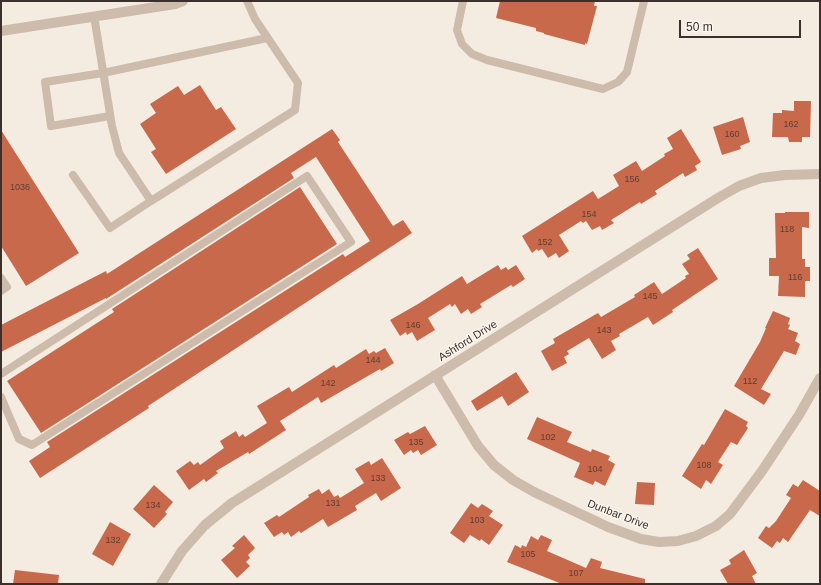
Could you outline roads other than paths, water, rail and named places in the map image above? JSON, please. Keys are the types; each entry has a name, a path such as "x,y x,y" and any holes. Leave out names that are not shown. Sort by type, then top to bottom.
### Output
{"street":[{"path":"1,30 175,4 183,1"},
{"name":"Ashford Drive","path":"161,584 182,551 205,525 232,503 718,198 738,186 761,178 785,175 820,174"},
{"name":"Dunbar Drive","path":"435,375 478,446 494,465 513,480 534,492 608,527 641,539 659,542 678,541 696,536 716,526 730,514 766,465 799,415 820,378"}],"lane":[{"path":"73,175 110,228 295,110 298,83 255,20 247,1"},
{"path":"463,1 457,30 462,44 472,54 487,60 603,88 618,82 627,72 644,1"},
{"path":"94,16 110,116 119,153 151,201"},
{"path":"110,116 51,126 45,82 103,73 267,38"},
{"path":"1,374 307,176 351,242 32,445 19,439 1,397"},
{"path":"1,278 7,287 1,291"}]}
